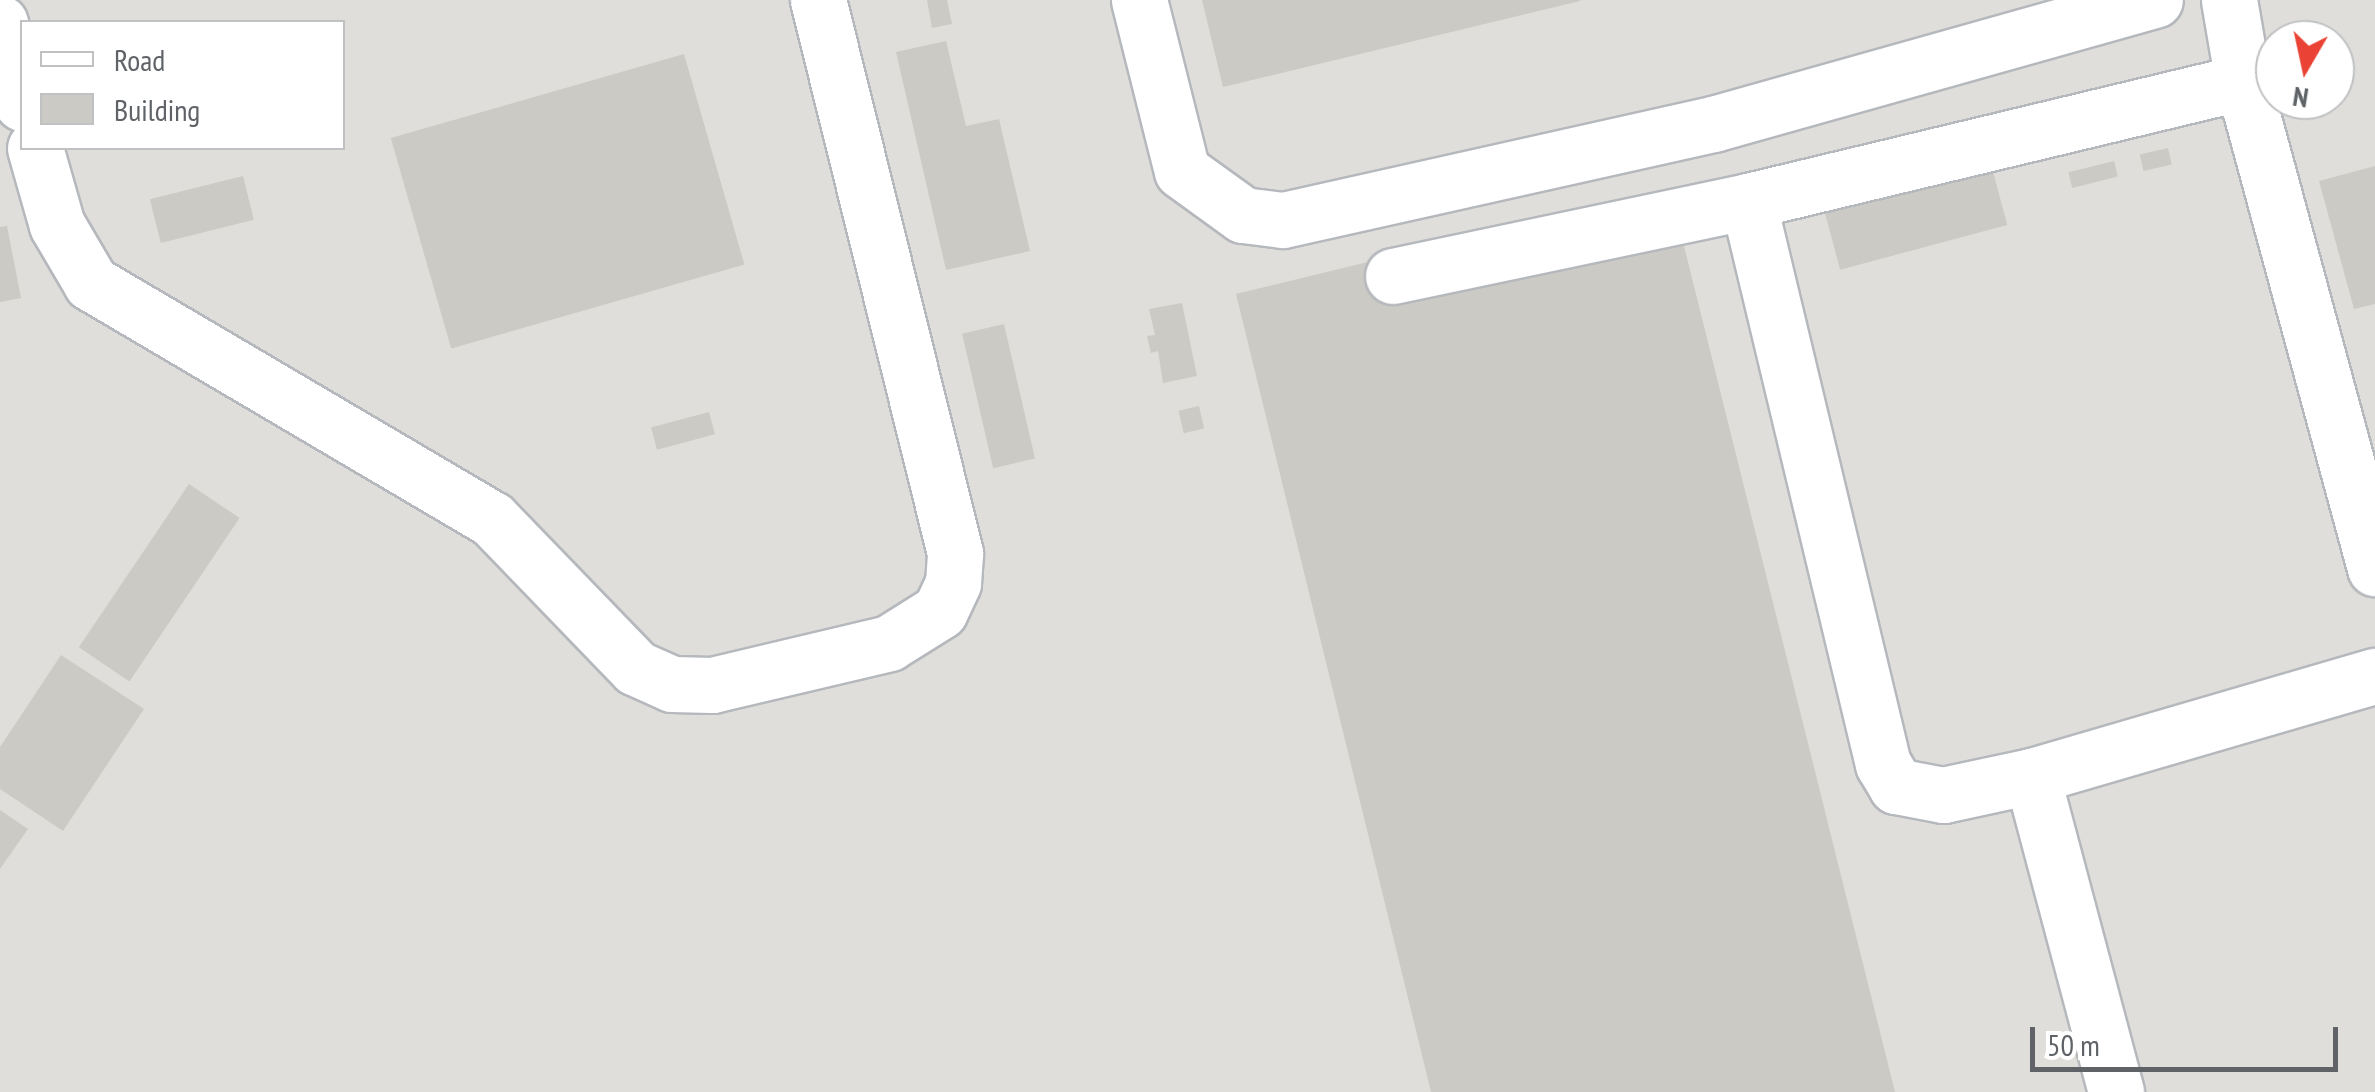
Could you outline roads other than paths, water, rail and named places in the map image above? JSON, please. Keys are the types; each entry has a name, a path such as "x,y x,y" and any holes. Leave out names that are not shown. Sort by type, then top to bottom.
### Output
{"lane":[{"path":"36,150 57,225 91,283 492,519 636,668 672,684 712,684 889,642 940,611 952,583 955,553 818,0"},
{"path":"1139,0 1182,171 1243,216 1283,220 1713,124 2155,0"},
{"path":"2229,0 2243,82 2375,568"},
{"path":"0,23 20,96"},
{"path":"1393,276 1748,201 2243,82"},
{"path":"1748,201 1883,764 1896,786 1918,795 2032,776 2375,676"},
{"path":"2032,776 2116,1092"}]}
